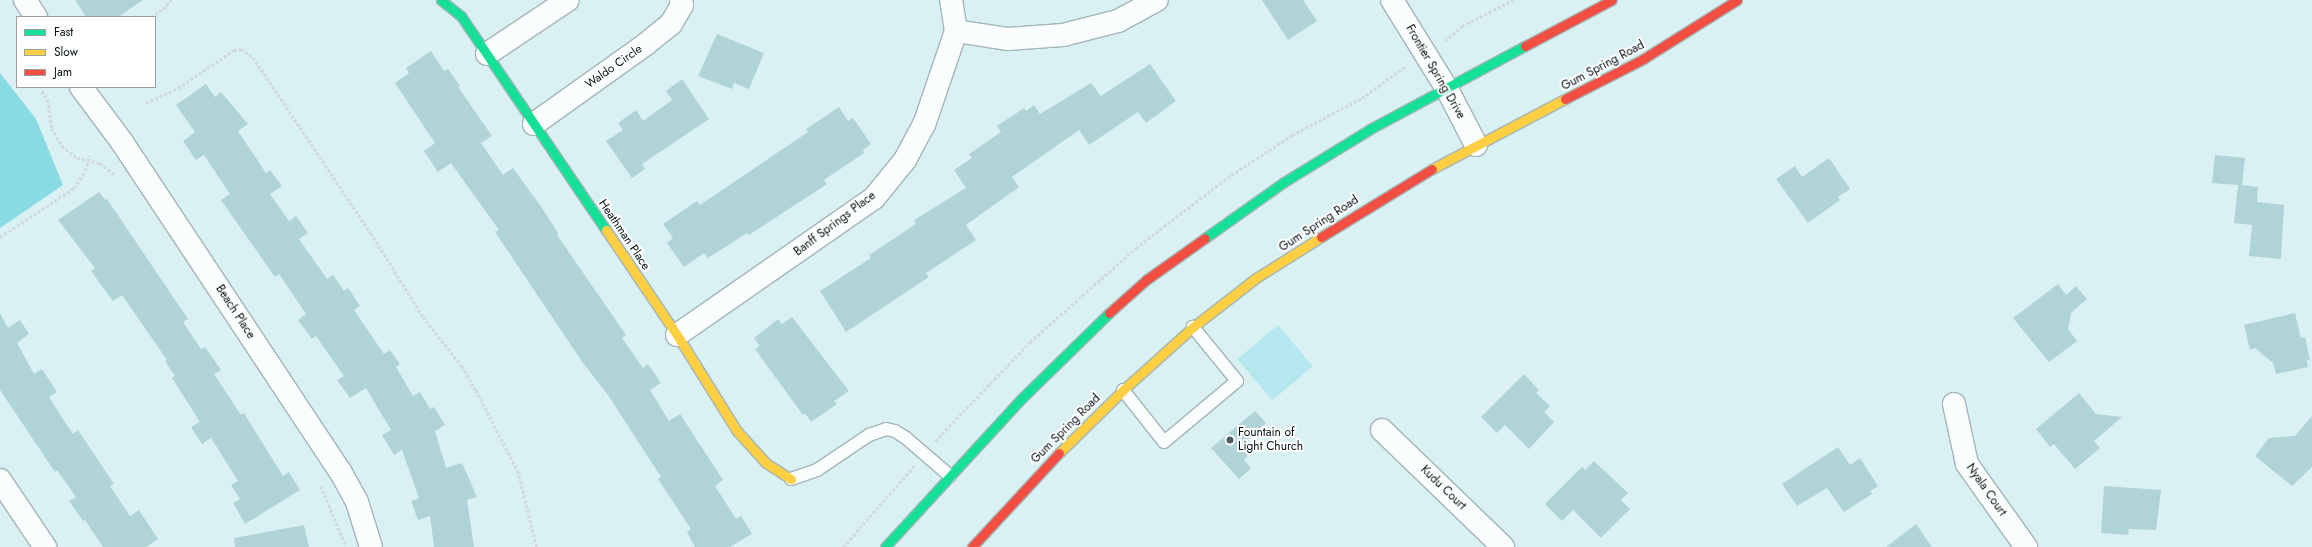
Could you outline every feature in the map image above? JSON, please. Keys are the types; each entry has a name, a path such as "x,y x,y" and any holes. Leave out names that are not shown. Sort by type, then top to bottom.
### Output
{"main road":[{"name":"Heathman Place","path":"441,0 461,16 677,335 737,431 766,463 791,479"},
{"path":"885,547 1021,399 1088,332 1146,280 1284,182 1370,129 1612,0"},
{"name":"Gum Spring Road","path":"972,547 1046,466 1123,390 1192,327 1256,278 1385,196 1476,145 1643,59 1737,0"}],"street":[{"path":"25,0 35,16"},
{"path":"487,54 568,0"},
{"name":"Waldo Circle","path":"534,124 646,44 671,24 682,5 681,0"},
{"name":"Banff Springs Place","path":"677,335 874,198 905,160 924,125 956,31 951,0"},
{"path":"956,31 1008,39 1063,35 1118,21 1157,0"},
{"name":"Frontier Spring Drive","path":"1392,0 1447,89 1476,145"},
{"name":"Beach Place","path":"82,88 122,142 340,471 357,502 371,547"},
{"name":"Nyala Court","path":"1954,404 1967,464 2026,547"},
{"name":"Kudu Court","path":"1382,430 1503,547"},
{"path":"0,480 45,547"}],"lane":[{"path":"1123,390 1164,442 1237,381 1192,327"},
{"path":"791,479 817,470 877,431 895,431 925,453 950,476"}],"path":[{"path":"153,16 163,10 171,0"},
{"path":"1446,41 1462,26 1513,0"},
{"path":"146,103 178,88 234,50 241,49 253,57 371,233 423,317 462,366 476,390 518,471 537,547"},
{"path":"843,547 925,453 1030,342 1136,248 1227,178 1292,135 1362,98 1403,68 1410,68"},
{"path":"42,91 48,100 56,138 70,154 107,167 114,174"},
{"path":"0,237 74,188 81,180 89,156"},
{"path":"318,480 346,547"}],"shaded area":[{"path":"0,73 36,119 63,185 0,228"},
{"path":"1278,325 1313,366 1272,400 1237,359"}],"building":[{"path":"75,0 143,0 119,16 85,16"},
{"path":"1262,0 1303,0 1317,21 1288,40"},
{"path":"717,34 764,53 749,89 734,83 732,89 698,76"},
{"path":"431,51 444,71 448,69 460,86 458,87 492,136 481,143 503,175 513,168 542,208 558,233 557,235 626,335 622,338 643,368 648,364 661,383 650,390 669,421 680,414 723,480 715,486 736,519 741,516 752,534 730,547 695,547 687,532 691,529 658,479 661,477 608,395 583,363 495,232 499,230 451,163 438,172 424,151 435,143 395,83 409,73 406,68"},
{"path":"1150,64 1176,101 1146,123 1138,112 1089,145 1079,130 1012,177 1019,187 966,225 976,240 926,273 929,277 846,332 820,291 871,258 869,255 916,224 914,220 966,188 954,170 972,158 969,154 1001,132 997,126 1024,108 1026,111 1034,105 1040,114 1091,83 1101,96"},
{"path":"682,79 709,119 642,164 645,169 632,178 606,141 623,130 618,123 636,110 643,121 672,100 666,91"},
{"path":"206,84 215,97 221,92 248,124 238,131 266,173 270,170 282,186 270,194 289,221 296,216 308,233 299,239 327,279 333,275 344,291 348,288 360,306 354,310 384,354 390,350 400,364 396,367 413,396 420,392 430,409 434,407 445,425 435,431 446,468 462,463 477,497 467,500 474,547 434,547 430,516 418,520 411,501 419,498 402,450 394,455 382,435 391,430 366,388 350,398 337,380 344,376 316,336 312,339 298,320 306,314 279,274 275,277 221,200 230,194 204,155 196,160 183,141 195,132 176,105"},
{"path":"839,107 848,121 853,118 871,144 863,150 864,153 824,180 827,184 749,235 747,233 708,258 704,253 684,267 667,243 673,238 663,224 697,201 700,205 808,132 806,129"},
{"path":"2215,155 2245,158 2242,185 2258,187 2257,202 2284,205 2281,259 2249,256 2252,225 2234,223 2238,185 2212,183"},
{"path":"1829,158 1850,189 1838,197 1840,200 1808,223 1776,179 1795,166 1802,177"},
{"path":"99,192 105,200 107,199 188,319 183,322 201,349 205,347 221,370 214,374 241,415 244,413 283,476 289,472 300,490 245,524 233,503 240,499 231,485 238,481 211,438 202,444 191,427 200,422 172,378 175,376 165,361 167,360 122,295 113,301 91,271 95,268 58,220"},
{"path":"2058,284 2066,295 2076,286 2087,299 2071,313 2068,329 2077,341 2049,362 2013,318"},
{"path":"0,313 8,328 20,320 29,334 17,343 34,374 42,369 57,392 49,397 73,434 78,430 114,484 110,486 130,516 139,510 158,539 146,547 103,547 85,520 83,521 69,501 76,497 57,470 55,472 0,390"},
{"path":"2295,313 2301,338 2305,337 2310,360 2307,360 2308,367 2276,374 2273,363 2255,348 2250,350 2244,325"},
{"path":"792,317 849,391 834,401 837,404 811,422 805,413 803,415 755,349 760,346 754,338 778,319 782,324"},
{"path":"1524,374 1539,390 1536,393 1550,406 1544,412 1554,422 1529,449 1505,425 1497,433 1481,417"},
{"path":"2079,393 2096,414 2122,417 2094,441 2100,448 2075,469 2054,444 2050,447 2036,429"},
{"name":"Fountain of Light Church","path":"1255,411 1266,423 1240,446 1248,456 1244,460 1251,468 1239,479 1211,448"},
{"path":"2312,416 2312,467 2292,486 2255,456 2269,438 2295,436"},
{"path":"1838,447 1850,465 1860,458 1878,486 1870,491 1872,494 1844,512 1827,488 1797,506 1782,484"},
{"path":"1594,461 1628,493 1621,500 1630,509 1601,538 1573,510 1562,521 1545,504 1582,467 1585,470"},
{"path":"2104,486 2161,490 2156,530 2129,529 2128,535 2101,533"},
{"path":"1916,524 1932,547 1886,547"},
{"path":"304,525 309,547 235,547 234,538"}],"traffic: fast":[{"path":"441,0 461,16 606,230"},
{"path":"1205,238 1284,182 1370,129 1525,46"},
{"path":"885,547 1021,399 1109,313"}],"traffic: slow":[{"path":"1432,169 1565,99"},
{"path":"606,230 677,335 737,431 766,463 791,479"},
{"path":"1059,453 1123,390 1193,327 1256,278 1321,237"}],"traffic: jam":[{"path":"1525,46 1612,0"},
{"path":"1565,99 1643,59 1737,0"},
{"path":"1321,237 1432,169"},
{"path":"1109,313 1146,280 1205,238"},
{"path":"972,547 1059,453"}],"place":[{"name":"Fountain of Light Church","path":"1230,440"}]}
